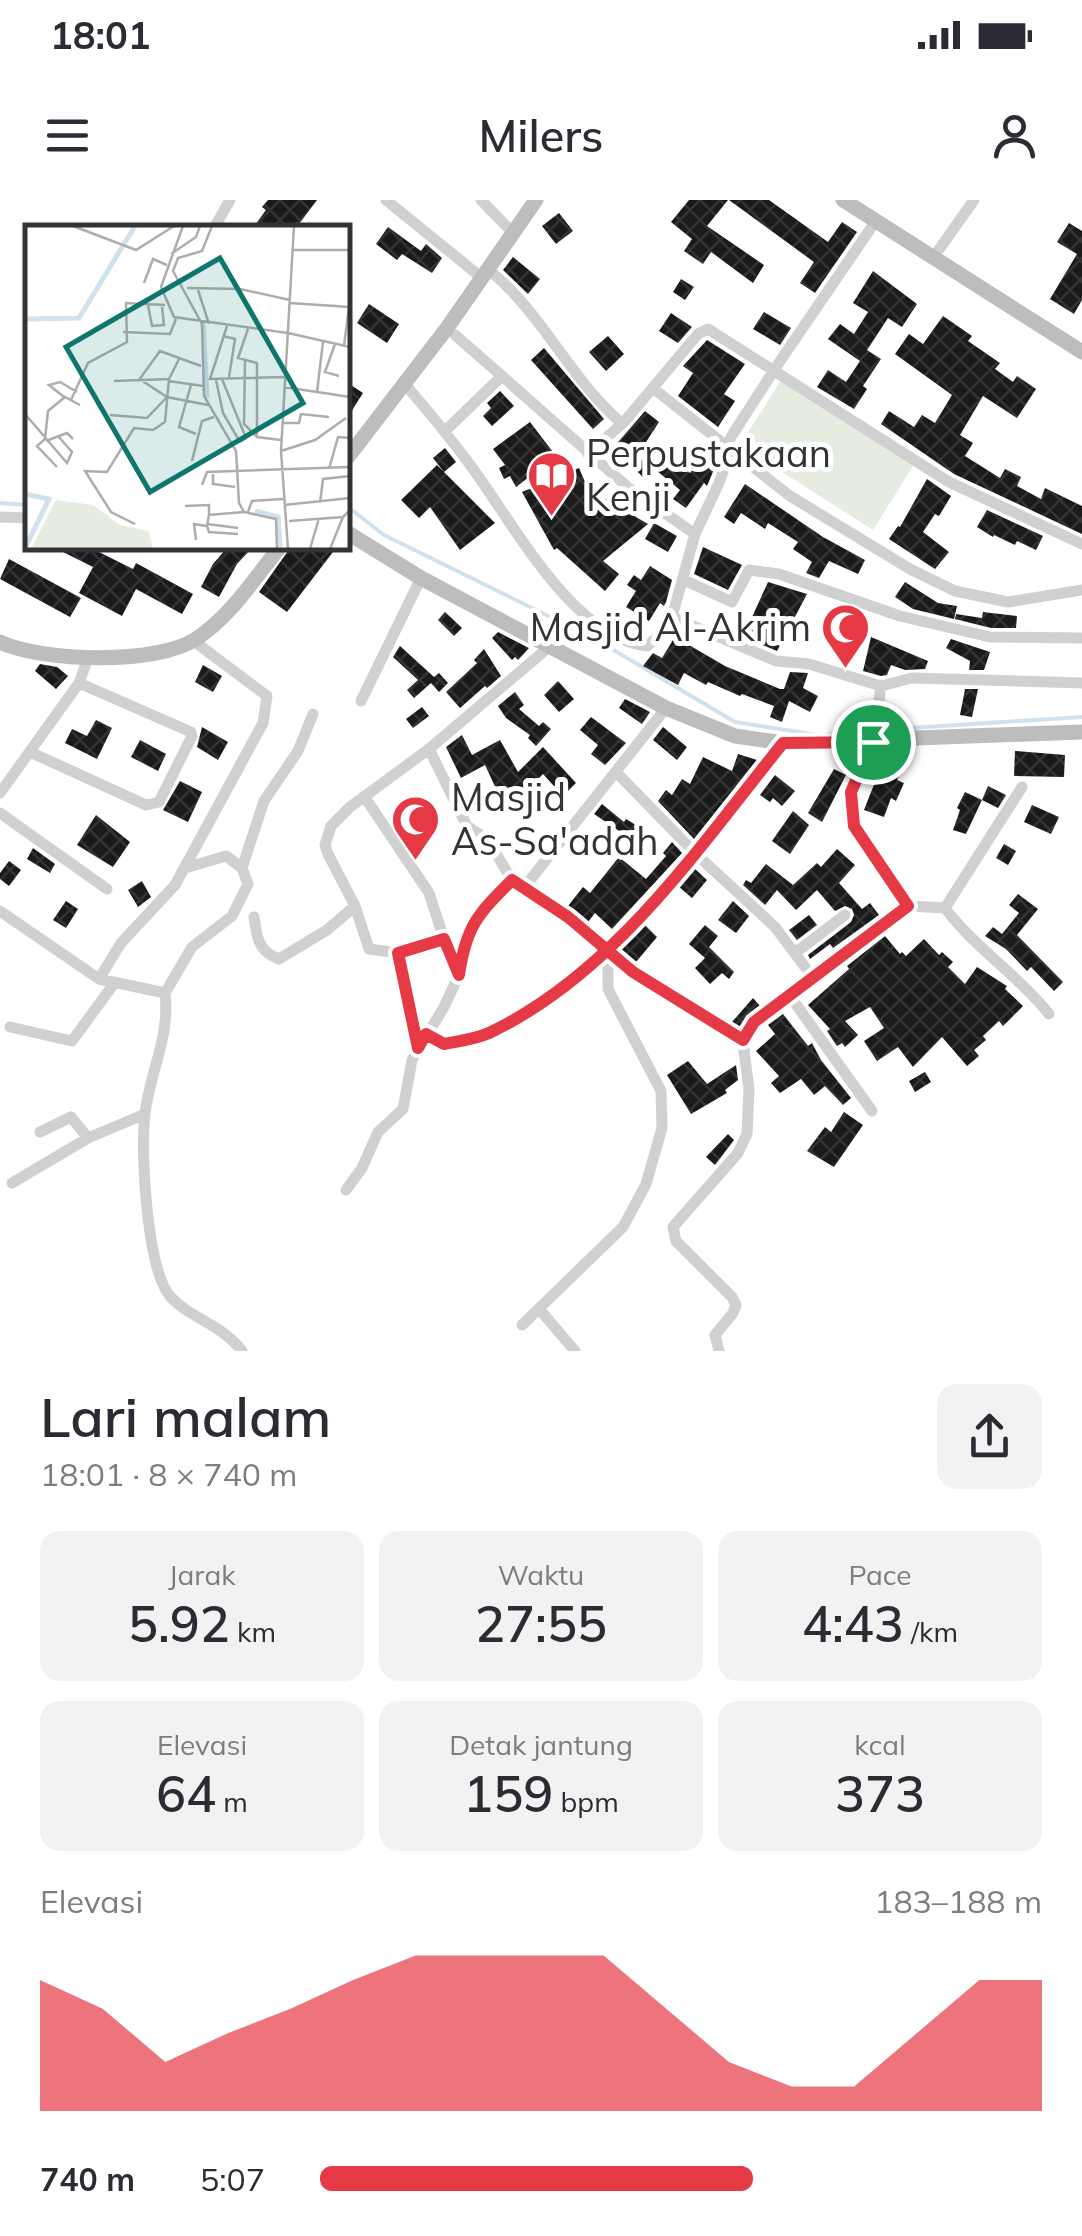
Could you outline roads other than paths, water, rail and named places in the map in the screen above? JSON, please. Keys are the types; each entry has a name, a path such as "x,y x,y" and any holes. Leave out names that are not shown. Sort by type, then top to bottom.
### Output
{"street":[{"path":"216,225 230,200"},
{"path":"386,200 529,308 552,344 608,411 624,422"},
{"path":"480,200 513,233"},
{"path":"350,455 536,200"},
{"path":"844,200 1082,352"},
{"path":"932,258 974,200"},
{"path":"403,382 445,431 524,544 563,592 621,640 647,646 665,631 672,618 695,534 724,469 726,448 875,222"},
{"path":"588,454 654,390 704,329 721,335 949,482 1082,544"},
{"path":"455,334 588,454 695,534"},
{"path":"445,431 502,376"},
{"path":"654,390 790,496 872,547 955,590 1008,602 1082,590"},
{"path":"0,517 25,518"},
{"path":"350,534 420,578 666,708 735,736 783,743 874,735 915,738 1082,732"},
{"path":"0,642 47,656 88,658 160,652 194,641 226,615 277,550"},
{"path":"684,580 732,602 749,570 780,574 900,616 990,637 1082,638"},
{"path":"361,701 420,578"},
{"path":"672,618 776,661 808,664 881,686 912,678 1082,683"},
{"path":"99,979 121,943 168,896 263,723 266,696 199,645"},
{"path":"444,939 398,953 369,949 355,906 325,846 326,836 336,819 430,749 548,646"},
{"path":"0,792 79,683 88,658"},
{"path":"30,752 146,805 159,802 191,732 185,726 79,683"},
{"path":"881,686 874,735 851,792 854,826 908,906"},
{"path":"523,888 666,708"},
{"path":"242,868 264,802 298,751 314,714"},
{"path":"426,1034 444,1044 487,1034 552,994 646,911 783,743"},
{"path":"430,749 466,826 487,838 512,880 568,917 633,972 743,1040"},
{"path":"616,772 763,915 814,980"},
{"path":"945,908 1022,786"},
{"path":"364,796 429,894 459,975"},
{"path":"0,812 106,889"},
{"path":"185,868 220,856 229,857 242,868 248,884 239,906 224,924 192,947 165,993 164,1043 144,1114 148,1217 159,1276 177,1302 226,1332 242,1351"},
{"path":"346,1190 362,1168 378,1132 403,1109 412,1060 459,975 464,940 480,912 512,880"},
{"path":"254,917 262,950 279,959 327,930 355,906"},
{"path":"719,1351 714,1335 736,1304 676,1241 672,1227 738,1153 747,1134 749,1089 743,1040 754,1022 908,906 945,908"},
{"path":"945,908 960,928 1019,978 1049,1014"},
{"path":"0,911 99,979 165,993"},
{"path":"795,953 844,915"},
{"path":"522,1325 623,1227 646,1184 662,1128 661,1091 608,989 608,948"},
{"path":"398,953 418,1048"},
{"path":"10,1027 72,1041 114,984"},
{"path":"790,996 872,1111"},
{"path":"12,1183 88,1138 144,1114"},
{"path":"40,1132 71,1117 88,1138"},
{"path":"540,1310 575,1351"}],"waterway":[{"path":"0,503 25,505"},
{"path":"350,509 384,535 595,639 735,722 818,735 871,731"},
{"path":"880,730 1082,717"}],"place":[{"name":"Perpustakaan Kenji","path":"551,518"},
{"name":"Masjid Al-Akrim","path":"846,670"},
{"name":"Masjid As-Sa'adah","path":"416,862"}]}
